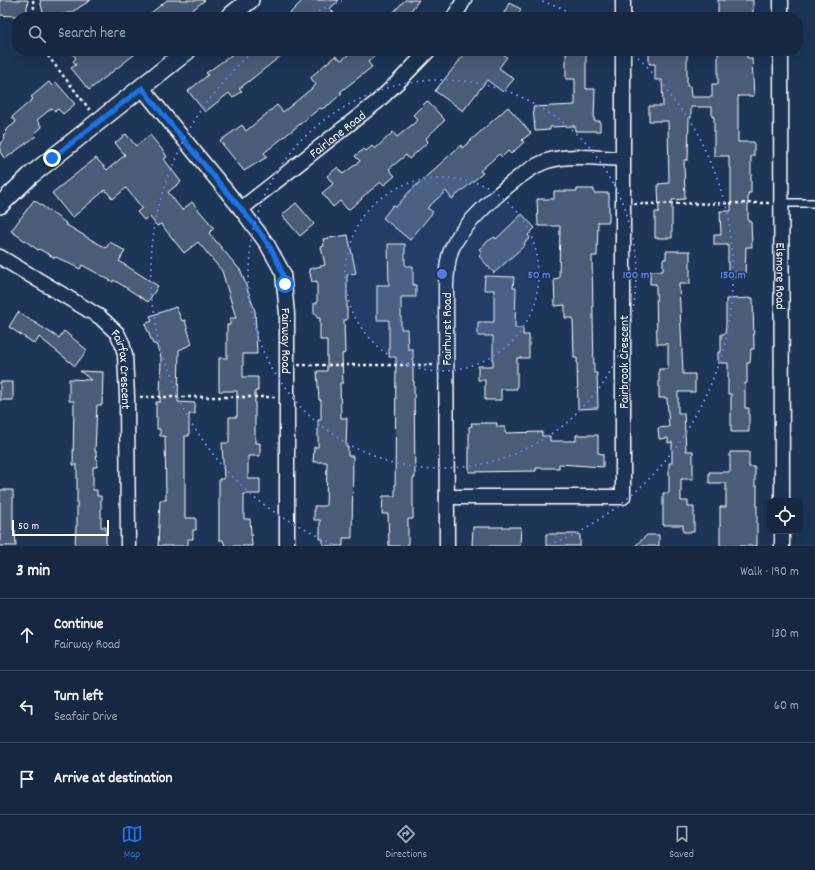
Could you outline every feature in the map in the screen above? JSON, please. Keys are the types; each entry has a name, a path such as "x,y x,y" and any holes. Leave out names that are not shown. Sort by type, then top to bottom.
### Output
{"street":[{"path":"235,12 250,0"},
{"path":"457,12 464,0"},
{"path":"623,0 623,12"},
{"path":"781,0 781,12"},
{"path":"0,205 30,176 182,56"},
{"name":"Fairlane Road","path":"241,209 377,102 423,56"},
{"name":"Fairbrook Crescent","path":"447,497 623,497 623,56"},
{"name":"Elsmore Road","path":"781,56 782,498"},
{"name":"Fairway Road","path":"142,88 241,209 267,244 283,273 286,296 288,364 287,546"},
{"name":"Fairhurst Road","path":"447,546 446,284 449,258 459,235 468,224 520,177 546,162 573,158 622,158"},
{"name":"Fairfax Crescent","path":"0,257 90,310 110,325 117,333 125,354 127,397 128,546"},
{"path":"782,534 782,546"}],"lane":[{"path":"782,203 815,203"}],"path":[{"path":"32,0 33,12"},
{"path":"48,56 99,122"},
{"path":"623,204 782,203"},
{"path":"288,364 446,366"},
{"path":"127,397 288,397"}],"building":[{"path":"0,0 28,0 27,12 12,12 12,16 0,15"},
{"path":"40,0 91,0 72,12 43,12"},
{"path":"167,0 205,0 190,12 152,12"},
{"path":"303,0 339,0 330,9 333,12 291,12"},
{"path":"405,0 419,0 410,12 394,12"},
{"path":"718,0 753,0 753,12 718,12"},
{"path":"509,3 521,9 520,12 504,12"},
{"path":"74,56 133,56 89,90 71,68 76,65 73,61 76,58"},
{"path":"230,56 281,56 239,89 242,91 233,98 229,93 205,112 188,91 208,75 206,73"},
{"path":"335,56 342,60 346,56 375,56 368,62 372,67 340,92 342,93 330,104 322,109 320,108 264,153 267,157 244,171 220,141 242,125 246,131 277,105 283,112 316,85 311,78 313,75"},
{"path":"463,56 506,56 507,57 499,68 514,79 503,92 487,80 463,111 435,91"},
{"path":"566,56 586,56 586,89 595,89 594,121 600,121 600,131 575,131 575,126 550,127 550,130 535,131 533,107 575,105 575,79 566,79"},
{"path":"649,56 687,56 687,86 690,86 691,97 712,97 712,84 718,84 718,56 747,56 747,58 752,58 754,96 738,96 738,142 754,142 754,156 751,156 751,193 748,193 748,221 751,221 752,247 746,247 745,277 728,277 728,245 714,245 714,235 721,235 720,211 731,211 731,168 729,168 729,156 714,156 714,117 712,117 712,107 691,107 691,118 689,118 688,160 684,160 685,199 672,200 672,238 655,238 655,212 659,212 658,184 669,183 668,121 649,121 649,106 663,106 662,80 655,80 655,64 649,64"},
{"path":"49,82 52,86 56,82 75,104 63,114 58,109 55,111 52,108 37,120 42,127 34,134 36,136 5,159 0,152 0,143 5,139 3,136 7,133 5,131 16,122 12,117 33,99 31,97"},
{"path":"427,101 445,120 426,138 428,142 409,159 406,155 389,169 395,176 384,185 381,182 348,210 340,201 333,207 322,193 333,184 327,176 338,167 343,174 360,161 355,156 364,149 366,151 372,146 375,149 393,132 397,137 418,120 413,115"},
{"path":"508,107 531,133 522,140 524,142 511,154 508,151 502,157 499,154 480,171 483,173 452,199 446,191 427,208 433,212 410,240 383,218 393,205 396,207 410,191 461,145 462,148"},
{"path":"126,134 136,146 150,135 164,152 167,157 164,159 181,182 168,192 182,210 192,202 214,228 209,233 241,271 255,311 257,354 243,354 243,377 258,377 258,391 255,391 255,443 260,443 260,456 248,456 248,479 260,479 260,494 244,494 244,519 250,519 252,546 225,546 223,540 219,540 219,479 224,479 222,443 229,443 229,417 237,417 237,391 219,391 219,358 227,358 227,325 230,325 230,318 236,318 222,271 198,242 184,253 161,224 157,226 149,216 144,220 137,212 142,208 126,188 113,199 105,190 72,218 52,193 96,158 107,170 125,155 115,143"},
{"path":"577,189 594,189 594,193 609,193 609,222 598,222 597,256 592,256 594,373 597,373 598,408 578,409 577,358 574,358 573,318 565,318 565,305 555,306 554,279 559,278 560,226 538,226 537,199 554,199 554,191 577,191"},
{"path":"34,200 66,223 65,224 106,248 110,242 125,251 119,261 158,286 148,302 114,280 113,282 82,265 80,269 39,249 38,250 11,231"},
{"path":"296,203 314,224 300,236 282,215"},
{"path":"522,214 535,228 528,235 530,238 524,243 525,245 494,273 479,256 482,253 479,249 488,241 495,237 496,239"},
{"path":"348,235 356,273 347,275 347,320 344,320 345,353 342,354 343,383 340,383 341,418 347,418 346,447 348,447 348,456 353,456 352,538 343,538 343,546 323,546 323,539 320,539 320,520 314,520 314,506 326,506 327,462 313,462 314,447 318,447 318,420 321,420 321,400 319,400 317,371 327,371 327,340 320,340 320,318 317,318 317,314 314,314 314,303 317,303 317,281 312,282 309,269 325,265 321,247 324,246 323,239"},
{"path":"388,244 405,244 405,264 406,266 413,266 413,285 416,285 416,297 401,297 401,329 407,329 408,349 413,349 414,381 415,478 413,478 413,519 408,519 408,546 389,546 388,514 382,514 383,496 395,496 396,357 389,357 389,320 377,320 377,285 389,285"},
{"path":"666,251 690,251 690,284 679,284 683,374 695,374 695,392 678,392 678,413 684,413 686,451 693,451 693,479 681,479 681,501 688,501 688,507 694,507 694,532 683,532 683,525 663,525 663,493 669,493 669,463 672,463 672,442 668,443 668,438 659,439 658,428 669,427 667,398 659,398 659,369 668,369 668,344 657,344 656,284 650,284 650,271 663,271 663,259 666,259"},
{"path":"485,276 514,277 513,288 516,288 515,328 523,328 523,335 529,335 529,358 517,358 517,389 501,389 501,400 485,400 485,380 478,380 478,366 493,366 493,336 478,336 478,322 494,322 494,290 484,290"},
{"path":"753,298 754,349 751,349 750,363 747,363 747,383 745,383 745,408 749,408 749,432 731,432 731,394 728,394 728,363 718,363 718,352 721,352 721,334 725,334 726,327 726,299"},
{"path":"176,307 182,321 185,320 192,344 179,350 178,402 195,403 195,414 189,414 189,436 185,436 185,518 196,518 196,530 193,530 193,539 188,539 188,546 158,546 160,500 166,500 165,436 160,436 160,429 157,429 156,417 156,402 160,402 161,357 156,344 153,344 145,324 152,321 150,316"},
{"path":"18,312 59,338 64,331 87,350 75,366 39,337 35,344 9,327"},
{"path":"80,371 103,372 102,405 97,405 95,451 97,467 93,467 93,490 97,490 97,496 101,496 101,527 106,527 106,546 75,546 77,526 77,465 73,465 74,401 69,401 69,379 91,380"},
{"path":"0,382 13,382 13,400 0,400"},
{"path":"471,423 497,423 497,427 505,427 505,433 542,432 542,436 550,436 550,441 576,441 576,435 598,435 598,453 603,454 603,467 559,464 559,468 536,468 536,471 469,472 469,427 472,426"},
{"path":"730,452 749,452 749,467 755,467 755,486 757,486 757,546 720,546 720,507 726,507 726,483 709,483 709,472 730,472"},
{"path":"0,490 13,490 13,530 15,530 16,546 0,546"},
{"path":"473,527 521,527 520,546 472,546"},
{"path":"546,534 580,534 580,546 546,546"},
{"path":"647,535 659,535 659,546 635,546"}],"route":[{"path":"52,158 142,88 241,209 267,244 277,259 283,273 285,284"}]}
